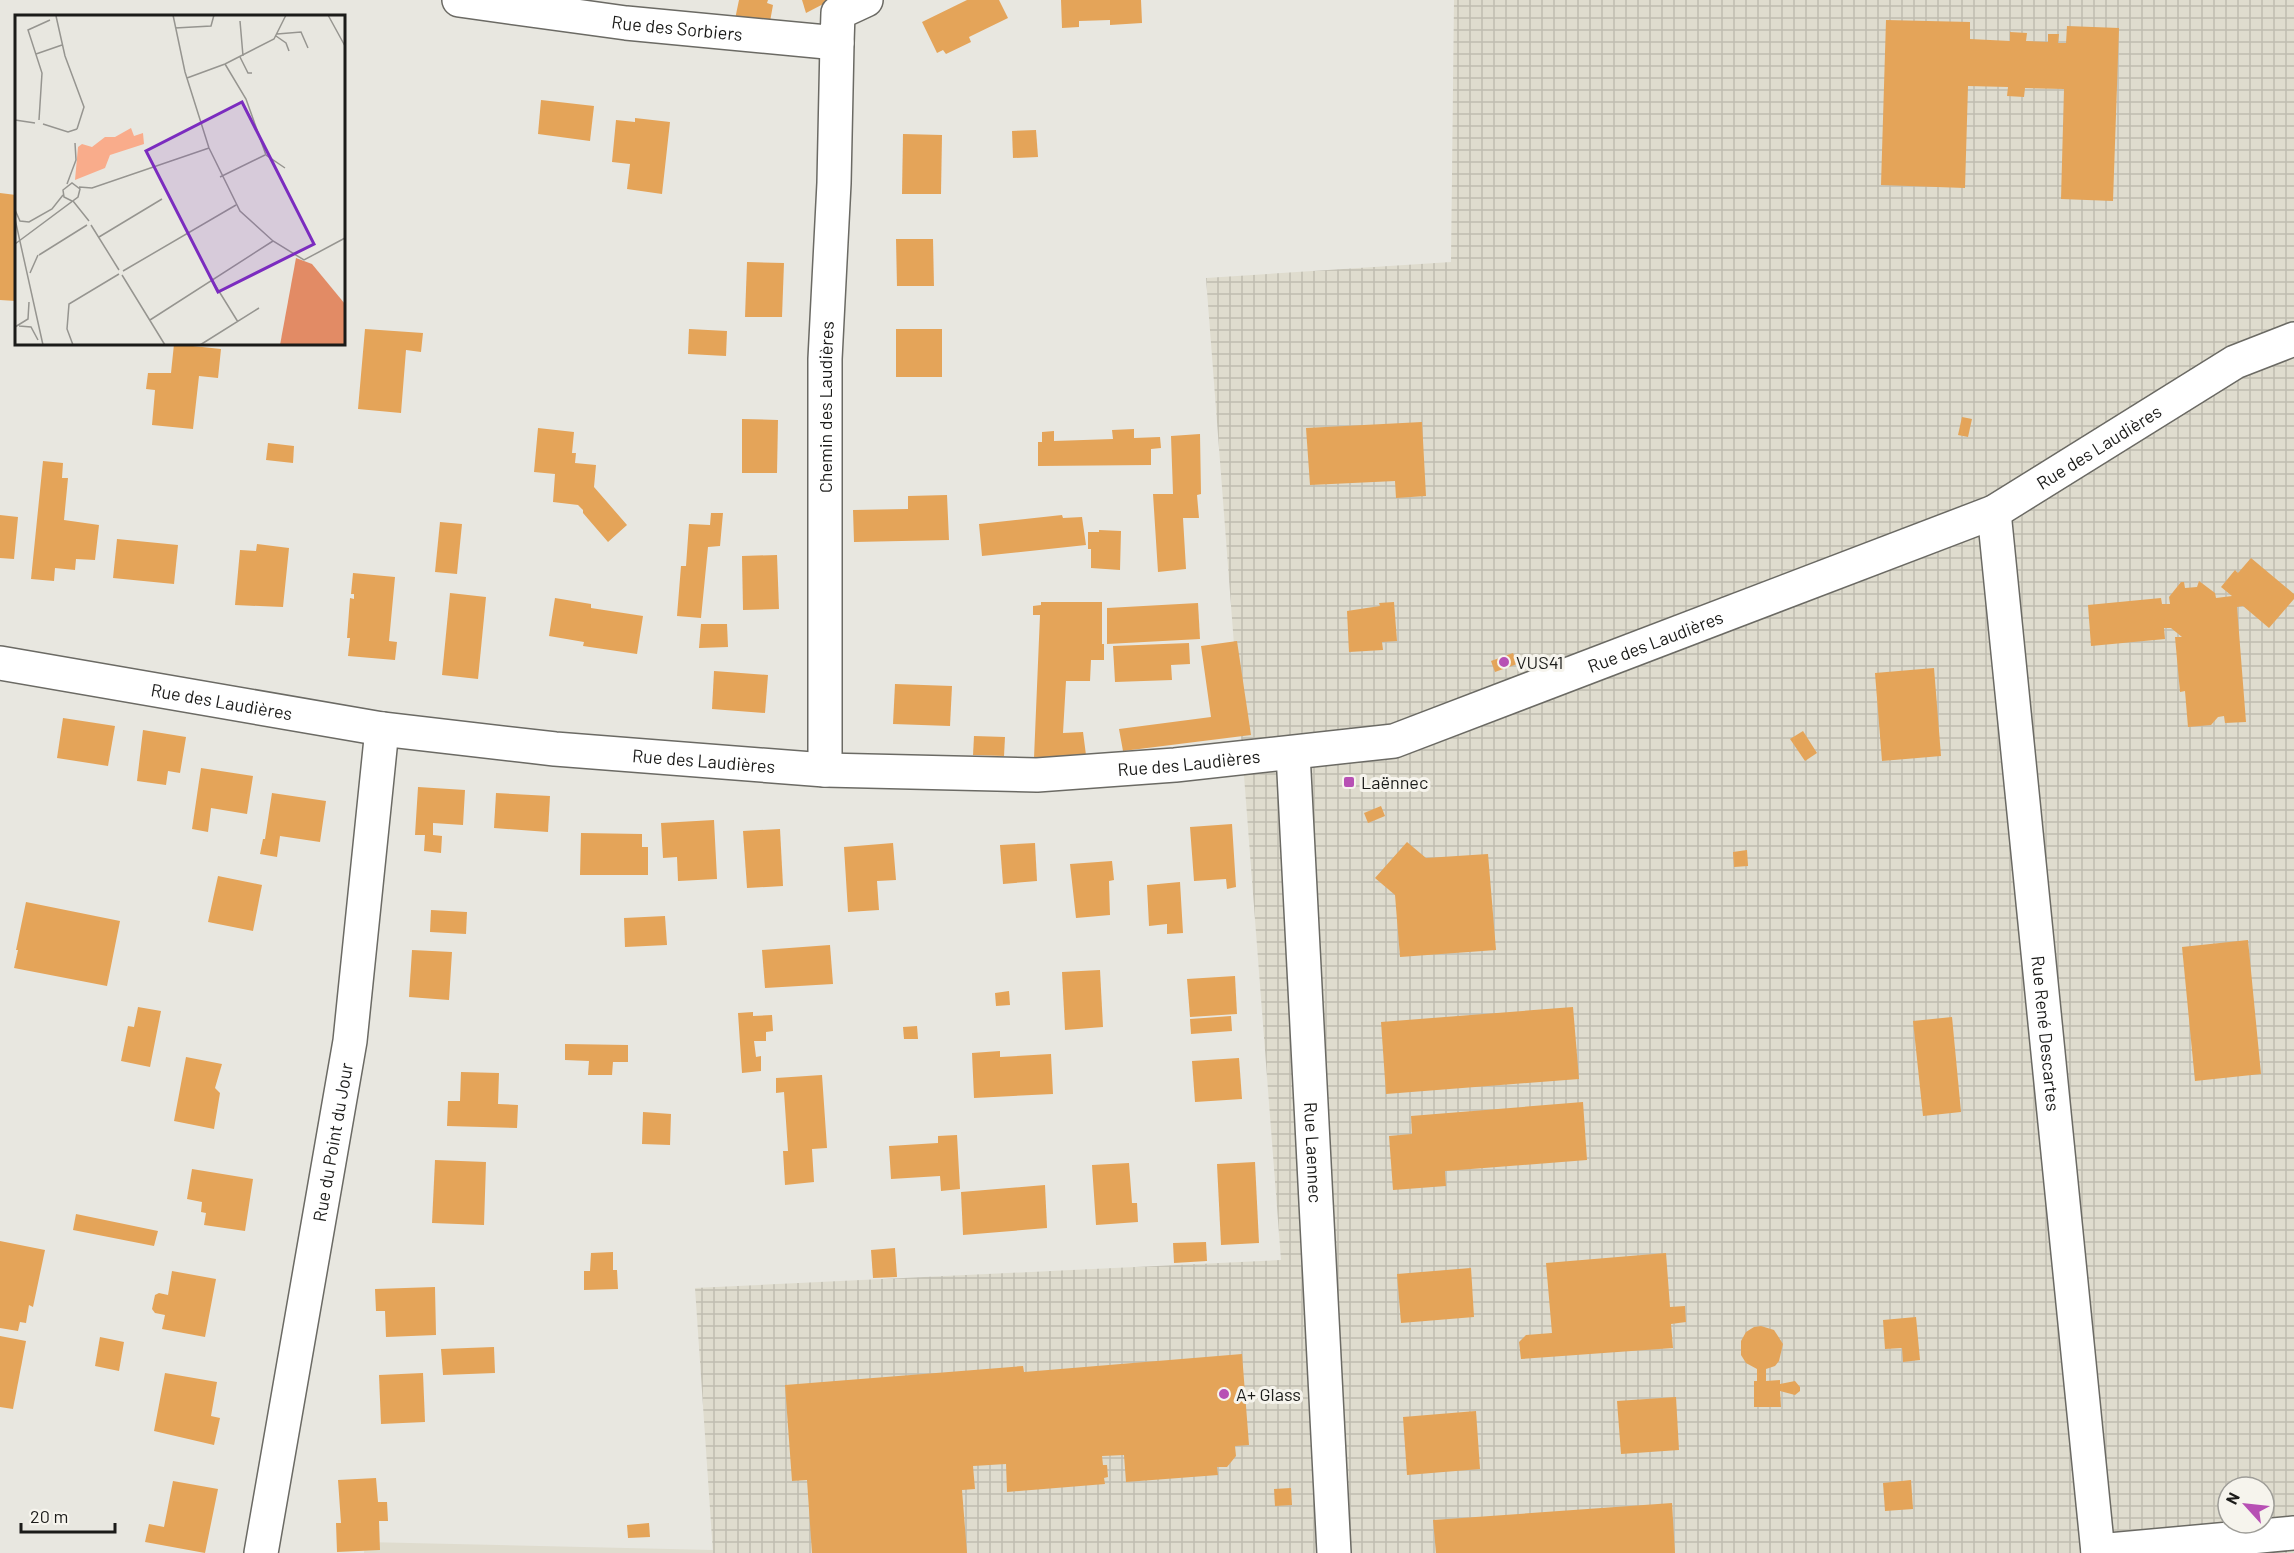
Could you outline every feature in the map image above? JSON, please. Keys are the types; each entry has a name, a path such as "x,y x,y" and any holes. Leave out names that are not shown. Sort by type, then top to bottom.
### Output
{"street":[{"name":"Rue des Sorbiers","path":"459,0 626,23 837,43"},
{"path":"837,43 838,13 866,0"},
{"name":"Chemin des Laudières","path":"825,770 825,359 834,183 837,43"},
{"name":"Rue des Laudières","path":"0,663 382,729 555,748 825,770 1037,776 1175,765 1394,741 1994,512 2235,362 2294,339"},
{"name":"Rue René Descartes","path":"1994,512 2098,1552"},
{"name":"Rue du Point du Jour","path":"261,1553 350,1041 382,729"},
{"name":"Rue Laennec","path":"1293,753 1334,1553"},
{"path":"2098,1552 2294,1533"}],"shaded area":[{"path":"1454,0 2294,0 2294,1553 713,1553 695,1288 1281,1260 1206,278 1451,262"},
{"path":"365,1542 713,1550 713,1553 364,1553"}],"building":[{"path":"739,0 768,0 767,3 773,5 769,27 734,24"},
{"path":"802,0 831,0 806,13"},
{"path":"967,0 999,0 1008,18 969,37 971,42 946,54 943,50 937,53 922,22"},
{"path":"1061,0 1141,0 1142,23 1110,25 1110,20 1079,21 1079,27 1062,28"},
{"path":"1886,20 1970,22 1970,39 2010,41 2010,32 2027,33 2026,41 2048,42 2048,34 2059,34 2058,43 2066,43 2067,26 2119,28 2113,201 2061,199 2064,89 2025,88 2024,97 2007,96 2008,87 1968,86 1965,188 1881,185"},
{"path":"541,100 594,106 590,141 538,134"},
{"path":"635,118 670,122 662,194 627,189 630,164 612,162 616,120 635,122"},
{"path":"1036,130 1038,157 1013,158 1012,131"},
{"path":"903,134 942,135 941,194 902,194"},
{"path":"0,193 15,195 15,301 0,300"},
{"path":"896,239 933,239 934,286 897,286"},
{"path":"747,262 784,263 782,317 745,317"},
{"path":"365,329 423,333 421,352 406,350 401,413 358,409"},
{"path":"689,329 727,331 726,356 688,354"},
{"path":"896,329 942,329 942,377 896,377"},
{"path":"174,345 221,349 218,378 199,376 193,429 152,425 155,390 146,389 148,373 171,373"},
{"path":"1962,417 1972,419 1968,437 1958,435"},
{"path":"742,419 778,420 777,473 742,473"},
{"path":"1422,422 1426,496 1396,498 1395,481 1310,485 1306,428"},
{"path":"538,428 574,432 572,453 576,453 575,463 596,465 594,487 627,525 608,542 578,505 553,502 555,474 534,472"},
{"path":"1134,429 1134,438 1160,437 1161,448 1151,449 1151,465 1038,466 1038,442 1042,442 1042,432 1054,431 1054,441 1113,439 1112,430"},
{"path":"1200,434 1201,494 1197,495 1199,518 1183,518 1186,569 1158,572 1153,494 1173,494 1171,436"},
{"path":"268,443 294,446 293,463 266,460"},
{"path":"43,461 63,463 62,478 68,478 64,520 99,525 95,560 76,559 75,570 55,568 54,581 31,579"},
{"path":"947,495 949,540 854,542 853,510 908,509 908,496"},
{"path":"711,513 723,513 720,546 708,547 701,618 677,616 681,566 686,566 689,524 710,525"},
{"path":"0,515 18,517 14,559 0,558"},
{"path":"1062,515 1063,518 1082,517 1086,545 982,556 979,524"},
{"path":"440,522 462,524 457,574 435,572"},
{"path":"1099,530 1121,531 1120,570 1091,568 1088,532 1099,532"},
{"path":"117,539 178,545 174,584 113,578"},
{"path":"257,544 289,548 283,607 235,605 240,550 256,551"},
{"path":"777,555 779,609 743,610 742,556"},
{"path":"2251,558 2294,594 2294,599 2269,628 2243,606 2237,607 2246,722 2225,723 2224,716 2218,717 2211,725 2188,727 2185,691 2180,692 2175,637 2182,637 2171,628 2164,628 2165,639 2091,646 2088,605 2161,598 2162,604 2170,604 2169,597 2181,582 2184,582 2185,588 2197,587 2199,581 2215,593 2216,598 2232,596 2221,587 2235,570 2238,573"},
{"path":"353,573 395,577 389,641 397,642 395,660 348,656 350,598 354,599 354,594 351,594"},
{"path":"450,593 486,597 478,679 442,675"},
{"path":"555,598 591,604 591,608 643,616 637,654 583,646 584,642 549,636"},
{"path":"1041,602 1102,602 1104,660 1091,660 1090,681 1066,681 1063,733 1083,732 1086,755 1034,758 1040,615 1033,615 1033,606 1041,605"},
{"path":"1394,602 1397,641 1382,642 1383,650 1349,652 1347,611 1380,606 1379,603"},
{"path":"1198,603 1200,639 1107,644 1107,608"},
{"path":"701,624 727,624 728,647 699,648"},
{"path":"1237,641 1251,735 1123,751 1119,729 1211,717 1201,646"},
{"path":"1189,643 1190,664 1171,665 1172,680 1115,682 1113,646"},
{"name":"VUS41","path":"1513,653 1517,664 1495,672 1491,661"},
{"path":"1934,668 1941,756 1882,761 1875,673"},
{"path":"714,671 768,675 765,713 712,709"},
{"path":"895,684 952,686 950,726 893,724"},
{"path":"63,718 115,726 108,766 57,758"},
{"path":"143,730 186,737 180,773 168,771 166,785 137,781"},
{"path":"1803,731 1817,753 1805,761 1790,739"},
{"path":"974,736 1005,737 1004,756 973,755"},
{"path":"201,768 253,776 247,814 211,808 208,832 192,829"},
{"path":"418,787 465,790 463,825 433,823 433,835 442,836 441,853 424,851 425,835 415,835"},
{"path":"272,793 326,801 320,842 280,836 277,857 260,854 263,839 265,839"},
{"path":"496,793 550,796 548,832 494,828"},
{"path":"1381,806 1385,816 1368,823 1364,813"},
{"path":"714,820 717,879 678,881 677,857 663,858 661,823"},
{"path":"1232,824 1236,887 1227,889 1226,879 1194,881 1190,827"},
{"path":"780,829 783,886 747,888 743,831"},
{"path":"581,833 642,834 642,847 648,847 648,875 580,875"},
{"path":"1407,842 1426,858 1488,854 1496,950 1400,957 1395,895 1375,878"},
{"path":"893,843 896,880 877,881 879,910 848,912 844,847"},
{"path":"1035,843 1037,881 1003,884 1000,845"},
{"path":"1747,850 1748,866 1734,867 1733,852"},
{"path":"1112,861 1114,880 1109,881 1110,915 1076,918 1070,864"},
{"path":"218,876 262,885 253,931 208,922"},
{"path":"1180,882 1183,933 1167,934 1167,924 1149,926 1147,885"},
{"path":"26,902 120,921 107,986 14,968"},
{"path":"431,910 467,912 466,934 430,932"},
{"path":"665,916 667,945 625,947 624,918"},
{"path":"2248,940 2261,1074 2195,1081 2182,947"},
{"path":"830,945 833,984 765,988 762,950"},
{"path":"412,950 452,952 449,1000 409,997"},
{"path":"1100,970 1103,1027 1065,1030 1062,972"},
{"path":"1235,976 1237,1014 1190,1017 1187,979"},
{"path":"1009,991 1010,1005 996,1006 995,993"},
{"path":"138,1007 161,1011 150,1067 121,1061 128,1026 134,1027"},
{"path":"1573,1007 1579,1079 1386,1094 1381,1022"},
{"path":"753,1012 753,1016 772,1015 773,1031 766,1032 766,1041 754,1041 756,1057 761,1056 761,1071 742,1073 738,1013"},
{"path":"1231,1016 1232,1031 1191,1034 1190,1019"},
{"path":"1952,1017 1961,1112 1923,1116 1913,1021"},
{"path":"917,1026 918,1039 904,1039 903,1027"},
{"path":"565,1044 628,1045 628,1062 613,1062 612,1075 588,1075 589,1061 565,1060"},
{"path":"1000,1051 1000,1057 1051,1054 1053,1094 974,1098 972,1053"},
{"path":"186,1057 222,1064 215,1088 220,1093 214,1129 174,1121"},
{"path":"1239,1058 1242,1099 1195,1102 1192,1061"},
{"path":"461,1072 499,1073 498,1104 518,1105 517,1128 447,1126 448,1101 460,1101"},
{"path":"822,1075 827,1148 812,1149 814,1182 785,1185 783,1151 788,1151 784,1092 776,1093 776,1078"},
{"path":"1583,1102 1587,1160 1445,1171 1446,1186 1393,1190 1389,1136 1412,1134 1411,1116"},
{"path":"643,1112 671,1114 670,1145 642,1144"},
{"path":"957,1135 960,1189 941,1191 940,1176 891,1179 889,1146 938,1143 938,1136"},
{"path":"435,1160 486,1162 484,1225 432,1223"},
{"path":"1255,1162 1259,1243 1221,1245 1217,1164"},
{"path":"1129,1163 1132,1203 1137,1203 1138,1222 1096,1225 1092,1165"},
{"path":"192,1169 253,1179 245,1231 204,1225 206,1213 201,1212 202,1202 187,1199"},
{"path":"1045,1185 1047,1228 963,1235 961,1192"},
{"path":"76,1214 158,1231 154,1246 73,1230"},
{"path":"0,1241 45,1250 33,1307 29,1305 26,1323 20,1322 18,1331 0,1328"},
{"path":"1206,1242 1207,1261 1174,1263 1173,1243"},
{"path":"895,1248 897,1277 873,1278 871,1250"},
{"path":"613,1252 613,1270 617,1270 618,1289 584,1290 584,1271 590,1271 591,1253"},
{"path":"1666,1253 1670,1307 1685,1306 1686,1322 1671,1324 1673,1348 1521,1359 1519,1342 1526,1335 1552,1333 1546,1263"},
{"path":"1471,1268 1474,1317 1401,1323 1397,1274"},
{"path":"172,1271 216,1279 205,1337 162,1329 165,1315 155,1313 152,1309 155,1295 159,1293 168,1295"},
{"path":"435,1287 436,1335 386,1337 385,1311 376,1311 375,1289"},
{"path":"1916,1317 1920,1360 1903,1362 1902,1348 1885,1349 1883,1320"},
{"path":"1761,1326 1774,1330 1783,1344 1779,1361 1775,1366 1766,1369 1766,1381 1780,1380 1780,1384 1795,1381 1800,1387 1800,1391 1795,1395 1780,1391 1781,1407 1754,1407 1754,1381 1757,1381 1757,1369 1746,1363 1741,1355 1741,1341 1746,1332"},
{"path":"0,1336 26,1341 13,1409 0,1407"},
{"path":"100,1337 124,1342 119,1371 95,1366"},
{"path":"494,1347 495,1373 443,1375 441,1349"},
{"path":"1242,1354 1249,1445 1235,1446 1236,1456 1227,1467 1217,1467 1218,1475 1126,1482 1124,1455 1102,1456 1103,1465 1107,1465 1108,1477 1104,1478 1105,1484 1007,1492 1006,1464 973,1466 975,1489 962,1490 967,1553 812,1553 807,1480 792,1481 785,1385 1023,1366 1024,1372"},
{"path":"165,1373 217,1382 211,1416 220,1418 214,1445 154,1431"},
{"path":"423,1373 425,1422 381,1424 379,1375"},
{"path":"1676,1397 1679,1450 1621,1454 1617,1401"},
{"path":"1476,1411 1480,1469 1407,1475 1403,1417"},
{"path":"376,1478 378,1502 387,1502 388,1521 379,1521 380,1550 337,1552 336,1523 341,1523 338,1480"},
{"path":"1911,1480 1913,1509 1885,1511 1883,1483"},
{"path":"173,1481 218,1489 205,1553 145,1542 149,1524 164,1527"},
{"path":"1291,1488 1292,1505 1275,1506 1274,1489"},
{"path":"1672,1503 1675,1553 1436,1553 1433,1520"},
{"path":"649,1523 650,1537 628,1538 627,1525"}],"place":[{"name":"VUS41","path":"1504,662"},
{"name":"Laënnec","path":"1349,782"},
{"name":"A+ Glass","path":"1224,1394"}]}
